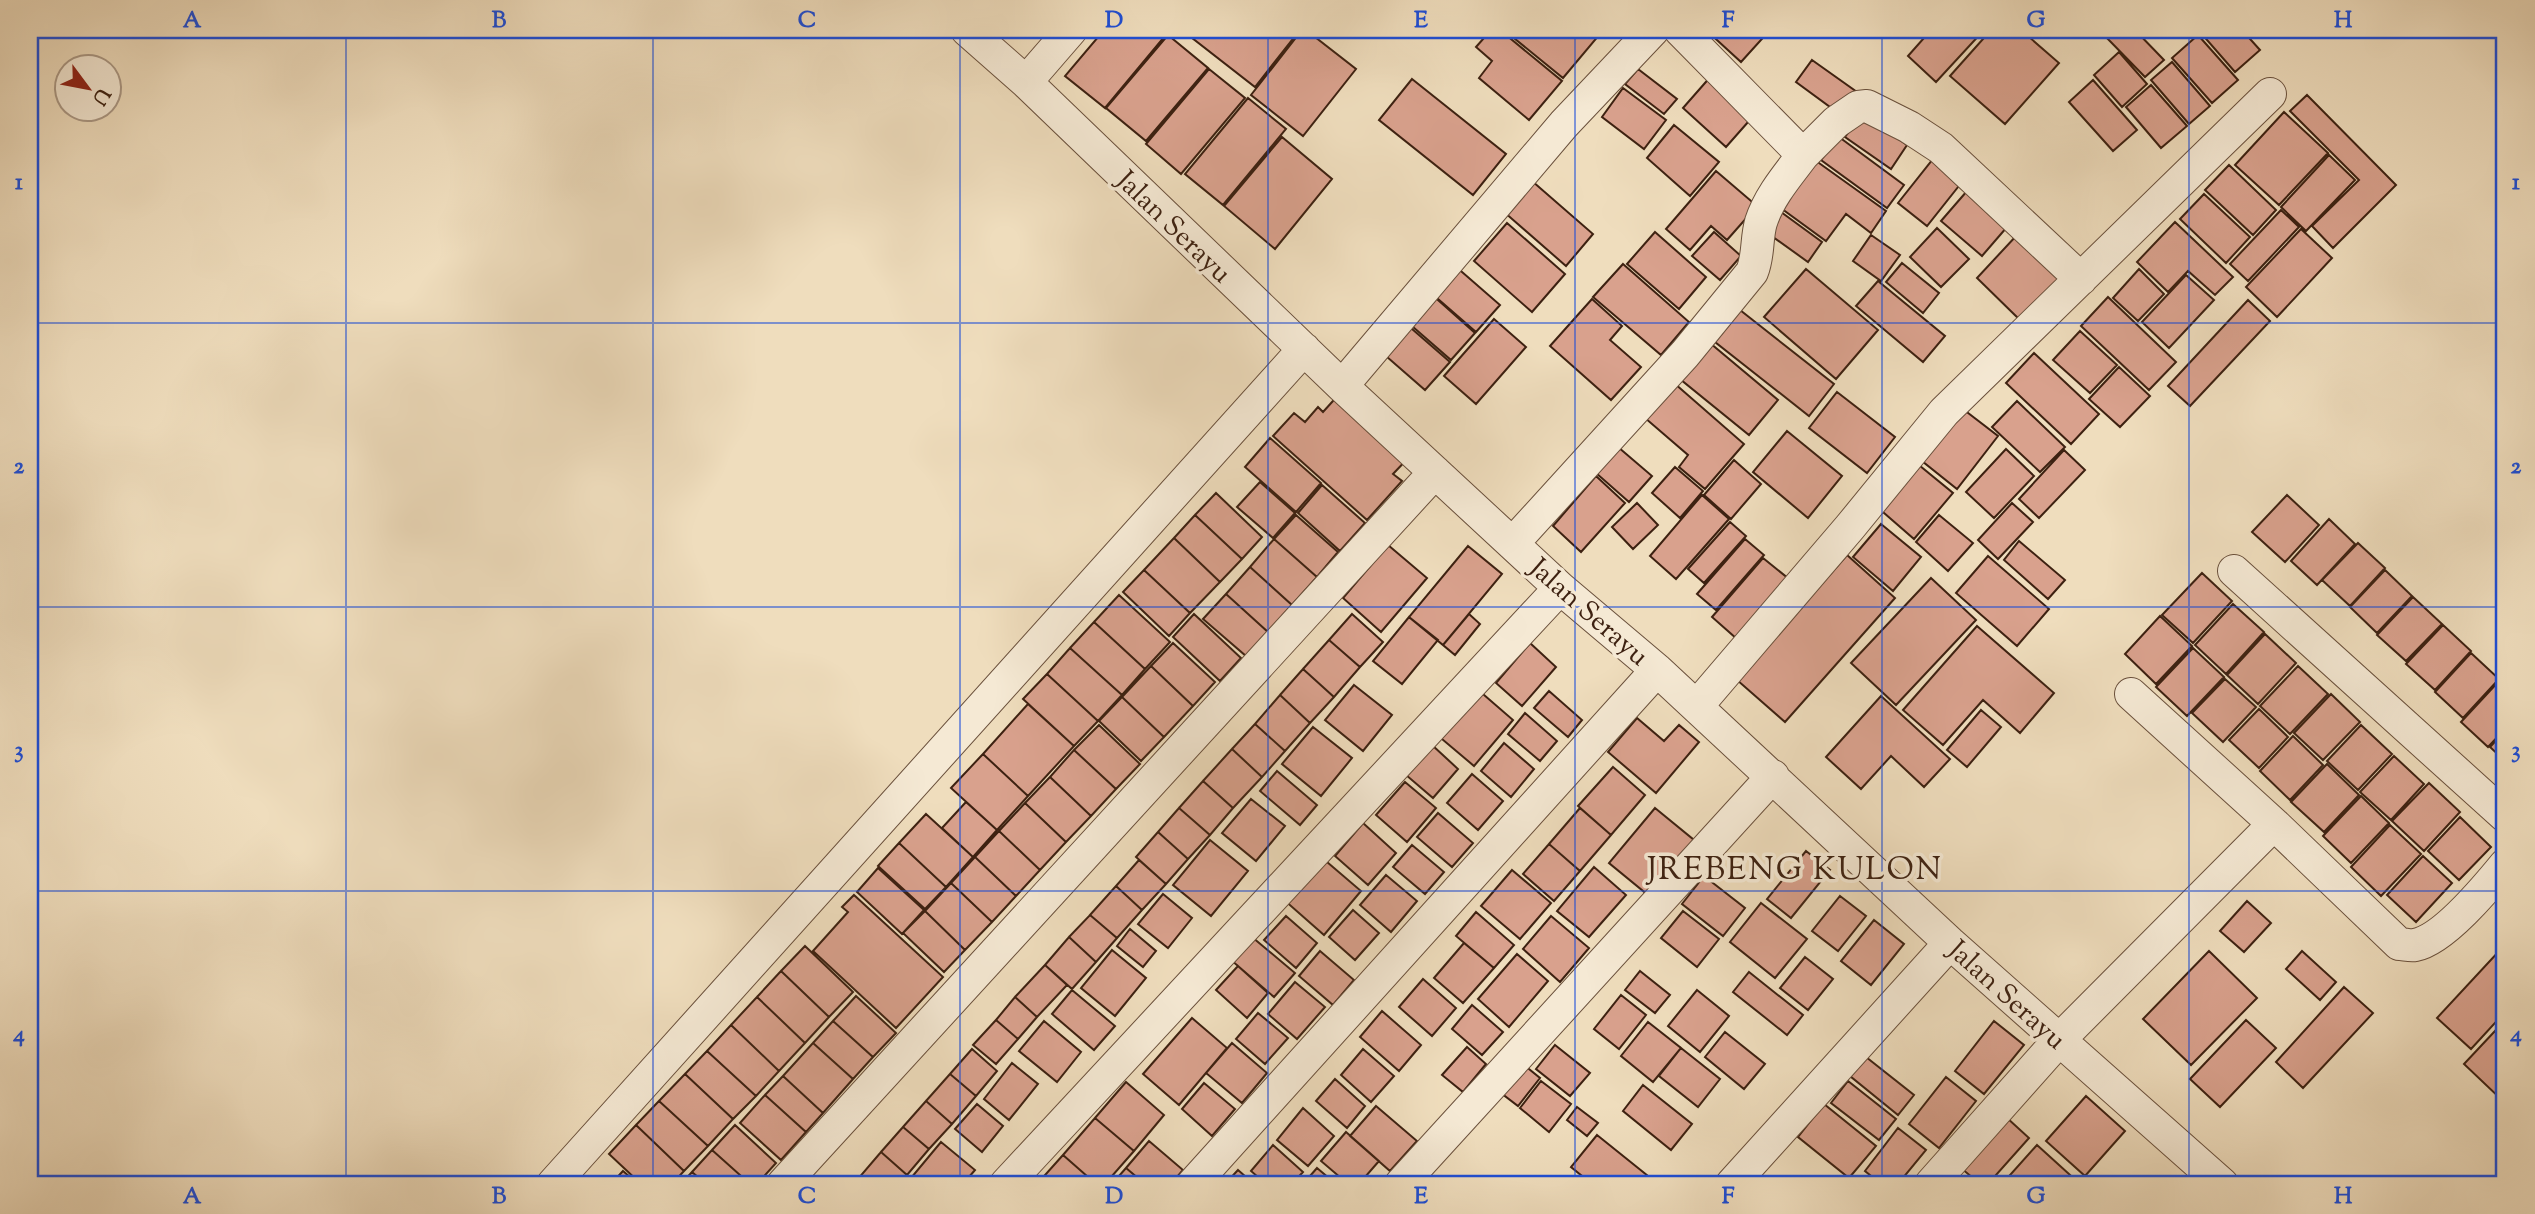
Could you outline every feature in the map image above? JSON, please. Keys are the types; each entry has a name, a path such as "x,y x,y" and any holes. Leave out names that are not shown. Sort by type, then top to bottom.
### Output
{"street":[{"name":"Jalan Serayu","path":"967,30 1026,82 1342,386 1560,588 1697,706 1950,943 2222,1184"},
{"path":"1026,82 1070,30"},
{"path":"1342,386 1564,124 1653,30"},
{"path":"1680,30 1802,155"},
{"path":"1697,706 1944,412 2270,94"},
{"path":"1513,543 1685,354 1752,272 1758,258 1761,223 1776,191 1802,155 1836,122 1858,107 1867,106 1909,127 1941,148 2081,279"},
{"path":"553,1184 1304,349"},
{"path":"783,1184 1435,472"},
{"path":"2234,571 2505,816"},
{"path":"1006,1184 1560,588"},
{"path":"1194,1184 1657,670"},
{"path":"2132,694 2274,824 2399,944 2415,945 2432,937 2477,900 2505,865"},
{"path":"1401,1184 1773,776"},
{"path":"1930,1184 2059,1040 2274,824"},
{"path":"1732,1184 1950,943"}],"building":[{"path":"1104,30 1170,30 1105,108 1065,76"},
{"path":"1190,30 1299,31 1255,87 1187,34"},
{"path":"1302,30 1306,30 1356,69 1303,136 1251,95"},
{"path":"1491,30 1500,30 1562,81 1529,120 1479,78 1492,61 1476,47"},
{"path":"1504,30 1595,30 1600,34 1563,78"},
{"path":"1706,30 1770,30 1741,62"},
{"path":"1931,30 1984,30 1936,82 1908,56"},
{"path":"1991,30 2021,30 2059,63 2005,124 1950,76"},
{"path":"2107,30 2135,30 2164,60 2145,77 2103,34"},
{"path":"2242,30 2260,50 2235,72 2200,32"},
{"path":"1168,35 1208,68 1146,141 1106,108"},
{"path":"2198,35 2238,80 2212,103 2172,58"},
{"path":"2119,52 2147,84 2122,107 2094,75"},
{"path":"1812,60 1857,92 1841,115 1796,82"},
{"path":"2172,62 2210,106 2189,124 2151,80"},
{"path":"1209,69 1245,98 1181,174 1146,144"},
{"path":"1638,69 1677,99 1664,114 1625,84"},
{"path":"1712,75 1756,113 1726,147 1683,108"},
{"path":"1412,79 1506,154 1473,195 1379,120"},
{"path":"2093,80 2137,130 2113,151 2069,102"},
{"path":"2151,85 2187,126 2161,148 2126,107"},
{"path":"1623,88 1666,120 1644,149 1602,117"},
{"path":"2307,95 2396,185 2333,248 2312,226 2359,180 2290,111"},
{"path":"1248,98 1286,129 1223,205 1185,174"},
{"path":"2284,112 2328,153 2279,205 2235,165"},
{"path":"1862,114 1907,145 1891,169 1845,137"},
{"path":"1674,125 1719,162 1690,196 1647,158"},
{"path":"1282,137 1332,179 1275,249 1224,206"},
{"path":"1839,137 1904,185 1887,208 1821,160"},
{"path":"2329,155 2355,180 2306,231 2281,207"},
{"path":"1812,158 1886,211 1871,233 1846,214 1826,241 1778,206"},
{"path":"1933,159 1962,182 1927,226 1898,203"},
{"path":"2229,165 2276,210 2253,235 2205,190"},
{"path":"1716,171 1757,206 1727,240 1711,226 1690,250 1666,229"},
{"path":"1532,181 1593,234 1566,266 1504,212"},
{"path":"1967,191 2007,227 1982,256 1941,221"},
{"path":"2204,194 2250,237 2226,263 2180,219"},
{"path":"2281,210 2299,227 2248,281 2230,264"},
{"path":"1781,212 1822,242 1808,262 1766,232"},
{"path":"2175,222 2233,277 2215,295 2188,271 2168,292 2137,262"},
{"path":"1507,223 1565,274 1532,312 1474,261"},
{"path":"1937,228 1969,259 1941,287 1910,257"},
{"path":"2301,229 2332,258 2277,317 2246,287"},
{"path":"1655,232 1706,277 1679,309 1627,264"},
{"path":"1714,232 1741,256 1720,280 1692,256"},
{"path":"1871,235 1900,255 1881,281 1853,261"},
{"path":"2017,235 2061,278 2021,321 1977,278"},
{"path":"1902,263 1939,293 1923,313 1886,282"},
{"path":"1623,264 1689,322 1661,355 1593,297"},
{"path":"1454,265 1500,305 1476,332 1430,292"},
{"path":"1806,269 1878,330 1836,379 1764,317"},
{"path":"2139,269 2164,294 2138,321 2113,298"},
{"path":"2186,275 2214,300 2169,348 2142,322"},
{"path":"1878,281 1945,336 1923,362 1856,306"},
{"path":"1429,292 1475,333 1451,360 1405,320"},
{"path":"2108,297 2176,362 2149,390 2081,326"},
{"path":"1592,299 1622,326 1610,340 1641,367 1611,400 1550,346"},
{"path":"2248,300 2270,321 2190,406 2168,386"},
{"path":"1740,310 1834,384 1809,416 1715,342"},
{"path":"1494,319 1526,347 1476,404 1444,376"},
{"path":"1404,322 1450,362 1425,390 1379,350"},
{"path":"2080,331 2117,365 2090,393 2053,360"},
{"path":"1710,343 1778,400 1749,435 1680,379"},
{"path":"2034,353 2099,414 2071,444 2006,383"},
{"path":"2119,367 2150,396 2120,427 2089,399"},
{"path":"1674,383 1744,444 1705,489 1679,467 1688,455 1645,418"},
{"path":"1342,391 1412,454 1393,474 1402,481 1367,520 1273,436 1294,413 1305,422 1318,407 1323,412"},
{"path":"1837,392 1895,437 1867,473 1809,428"},
{"path":"2017,401 2065,447 2040,472 1992,427"},
{"path":"1959,406 1998,436 1957,489 1917,457"},
{"path":"1787,431 1842,476 1808,518 1753,472"},
{"path":"1270,438 1321,483 1296,512 1245,467"},
{"path":"1618,447 1652,476 1629,502 1596,473"},
{"path":"2006,449 2034,476 1994,518 1966,492"},
{"path":"2064,450 2085,470 2039,518 2019,499"},
{"path":"1734,460 1761,484 1731,519 1704,495"},
{"path":"1914,461 1953,493 1914,539 1876,506"},
{"path":"1675,467 1703,491 1680,518 1652,493"},
{"path":"1596,476 1625,503 1581,552 1553,526"},
{"path":"1260,482 1295,513 1273,538 1237,507"},
{"path":"1322,485 1365,523 1340,551 1298,513"},
{"path":"1216,493 1262,537 1242,559 1195,515"},
{"path":"1702,495 1729,519 1676,579 1650,556"},
{"path":"2287,495 2319,525 2285,562 2252,532"},
{"path":"1637,503 1658,525 1633,549 1612,527"},
{"path":"2012,503 2033,522 1998,559 1978,540"},
{"path":"1195,515 1242,559 1220,582 1174,538"},
{"path":"1296,515 1338,552 1317,577 1274,539"},
{"path":"1939,515 1973,543 1948,571 1916,542"},
{"path":"2329,519 2355,544 2317,585 2291,561"},
{"path":"1730,522 1746,536 1704,583 1688,569"},
{"path":"1881,524 1921,557 1893,591 1853,557"},
{"path":"1174,538 1220,582 1190,613 1144,570"},
{"path":"1274,539 1317,577 1292,605 1250,567"},
{"path":"1745,539 1764,555 1716,610 1697,594"},
{"path":"2019,541 2065,580 2048,599 2004,560"},
{"path":"2358,543 2385,568 2350,606 2322,580"},
{"path":"1388,545 1427,578 1381,632 1343,598"},
{"path":"1468,546 1502,574 1443,645 1409,617"},
{"path":"1847,555 1895,598 1785,722 1737,680"},
{"path":"1988,556 2049,609 2017,646 1956,593"},
{"path":"1763,558 1789,579 1737,639 1712,617"},
{"path":"1250,567 1292,605 1268,632 1226,594"},
{"path":"1144,570 1190,613 1169,636 1123,592"},
{"path":"2385,570 2412,596 2377,633 2350,607"},
{"path":"2202,573 2232,601 2193,643 2162,615"},
{"path":"1931,578 1976,620 1896,705 1851,663"},
{"path":"1226,594 1268,632 1246,656 1203,619"},
{"path":"1119,595 1170,642 1145,669 1094,622"},
{"path":"2413,597 2442,624 2406,661 2377,635"},
{"path":"2233,604 2264,632 2226,674 2195,645"},
{"path":"1194,614 1241,658 1220,681 1173,637"},
{"path":"1352,614 1383,642 1360,667 1329,640"},
{"path":"1469,614 1480,624 1455,655 1443,645"},
{"path":"2160,616 2192,646 2156,684 2125,654"},
{"path":"1409,617 1438,640 1402,684 1373,661"},
{"path":"1094,622 1145,669 1122,695 1070,648"},
{"path":"2443,625 2471,651 2435,690 2406,664"},
{"path":"1977,626 2054,693 2020,733 1983,700 1943,745 1903,710"},
{"path":"2265,634 2296,663 2258,704 2227,675"},
{"path":"1329,640 1360,667 1334,697 1303,669"},
{"path":"1173,643 1215,682 1193,706 1151,666"},
{"path":"1530,643 1556,667 1522,706 1496,683"},
{"path":"1070,648 1122,695 1098,721 1047,674"},
{"path":"2193,648 2224,677 2187,716 2156,687"},
{"path":"2471,653 2499,679 2463,718 2435,692"},
{"path":"1151,666 1193,706 1164,737 1122,697"},
{"path":"2298,666 2328,694 2290,734 2260,706"},
{"path":"1303,669 1334,697 1310,723 1280,695"},
{"path":"1047,674 1098,721 1074,746 1023,699"},
{"path":"2225,679 2256,707 2223,742 2192,713"},
{"path":"2500,680 2505,685 2505,729 2488,747 2461,722"},
{"path":"1354,685 1392,715 1363,751 1325,720"},
{"path":"1476,688 1513,720 1474,766 1436,734"},
{"path":"1549,691 1582,720 1568,737 1534,708"},
{"path":"2331,694 2360,722 2323,760 2294,733"},
{"path":"1280,695 1310,723 1285,751 1255,724"},
{"path":"1881,696 1950,759 1924,787 1891,756 1861,789 1826,757"},
{"path":"1122,697 1164,737 1141,761 1099,721"},
{"path":"1028,704 1074,746 1028,796 983,754"},
{"path":"2259,709 2288,737 2259,768 2229,740"},
{"path":"1981,710 2001,727 1967,767 1947,750"},
{"path":"1525,713 1557,741 1540,761 1508,734"},
{"path":"1637,718 1664,741 1679,725 1699,742 1656,793 1608,752"},
{"path":"1255,724 1285,751 1262,777 1232,749"},
{"path":"1099,725 1140,764 1116,789 1074,750"},
{"path":"2361,725 2392,754 2358,790 2327,761"},
{"path":"1313,727 1352,758 1321,796 1282,764"},
{"path":"2505,731 2505,761 2490,747"},
{"path":"2293,736 2323,765 2290,800 2260,771"},
{"path":"1504,743 1534,769 1511,797 1481,771"},
{"path":"1432,745 1458,769 1433,798 1406,775"},
{"path":"1232,749 1262,777 1233,808 1203,781"},
{"path":"1074,750 1116,789 1091,816 1050,777"},
{"path":"983,754 1028,796 997,830 951,788"},
{"path":"2394,756 2424,784 2391,820 2360,792"},
{"path":"2327,764 2359,795 2324,832 2291,802"},
{"path":"1613,767 1645,795 1611,835 1578,806"},
{"path":"1277,771 1317,805 1300,825 1260,791"},
{"path":"1472,774 1503,801 1478,830 1447,803"},
{"path":"1050,777 1091,816 1066,842 1025,803"},
{"path":"1203,781 1233,808 1210,835 1179,808"},
{"path":"1405,782 1436,808 1407,842 1376,815"},
{"path":"2429,783 2460,812 2424,851 2392,821"},
{"path":"2361,796 2389,823 2351,863 2323,836"},
{"path":"1251,799 1285,826 1256,861 1222,833"},
{"path":"966,802 997,830 973,857 942,828"},
{"path":"1025,803 1066,842 1040,870 999,831"},
{"path":"1179,808 1210,835 1188,859 1158,832"},
{"path":"1580,808 1611,835 1580,871 1549,844"},
{"path":"1655,808 1694,840 1648,895 1609,863"},
{"path":"1438,813 1473,843 1452,867 1417,837"},
{"path":"926,814 973,857 946,887 899,843"},
{"path":"2460,817 2491,847 2459,880 2428,851"},
{"path":"1363,823 1396,853 1368,885 1335,856"},
{"path":"2390,825 2421,854 2381,896 2351,867"},
{"path":"999,831 1040,870 1016,896 975,857"},
{"path":"1158,832 1188,859 1166,884 1136,857"},
{"path":"1210,840 1248,871 1211,916 1173,885"},
{"path":"899,843 946,887 925,909 878,866"},
{"path":"1549,844 1580,871 1554,901 1523,874"},
{"path":"1412,845 1444,872 1425,894 1393,867"},
{"path":"1806,851 1830,870 1791,918 1767,899"},
{"path":"1320,856 1361,891 1324,935 1283,899"},
{"path":"2423,856 2452,883 2416,922 2387,895"},
{"path":"975,857 1016,896 992,922 951,883"},
{"path":"1139,860 1166,884 1142,910 1116,886"},
{"path":"1594,867 1626,895 1589,937 1557,911"},
{"path":"878,868 924,910 902,934 857,892"},
{"path":"1512,870 1551,903 1520,939 1481,906"},
{"path":"1386,875 1417,901 1391,932 1360,905"},
{"path":"1704,876 1745,908 1723,936 1682,904"},
{"path":"951,883 992,922 965,950 925,911"},
{"path":"1116,886 1142,910 1117,938 1090,915"},
{"path":"1163,894 1192,918 1168,948 1138,924"},
{"path":"854,895 943,977 896,1028 813,951 848,912 842,907"},
{"path":"1840,896 1866,916 1838,951 1812,931"},
{"path":"2247,901 2271,923 2244,952 2220,931"},
{"path":"1761,903 1807,939 1775,978 1730,942"},
{"path":"1353,910 1379,933 1355,960 1329,937"},
{"path":"925,911 965,950 944,972 903,933"},
{"path":"1683,911 1719,939 1697,967 1661,938"},
{"path":"1476,912 1514,945 1494,968 1456,936"},
{"path":"1090,915 1117,938 1096,962 1069,937"},
{"path":"1286,916 1317,943 1296,968 1264,940"},
{"path":"1551,916 1589,948 1560,982 1523,949"},
{"path":"1874,920 1904,944 1871,985 1841,961"},
{"path":"1130,929 1156,951 1143,967 1117,946"},
{"path":"1069,937 1096,962 1072,989 1045,965"},
{"path":"1252,937 1295,973 1274,997 1231,960"},
{"path":"1464,943 1494,968 1463,1003 1434,978"},
{"path":"805,946 853,992 829,1017 781,971"},
{"path":"2501,949 2505,953 2505,1012 2471,1049 2437,1018"},
{"path":"1112,950 1146,978 1115,1016 1081,988"},
{"path":"1320,951 1354,980 1333,1005 1299,976"},
{"path":"2209,951 2257,998 2191,1065 2143,1019"},
{"path":"2302,951 2336,982 2320,1000 2286,969"},
{"path":"1517,954 1548,981 1509,1027 1478,999"},
{"path":"1805,957 1833,979 1808,1010 1780,988"},
{"path":"1045,965 1067,985 1037,1017 1015,997"},
{"path":"1238,966 1268,993 1247,1018 1216,990"},
{"path":"781,971 829,1017 805,1043 757,997"},
{"path":"1640,971 1670,995 1655,1013 1625,990"},
{"path":"1749,972 1803,1015 1787,1035 1733,992"},
{"path":"1423,979 1456,1008 1432,1036 1399,1007"},
{"path":"1295,982 1325,1007 1297,1039 1268,1014"},
{"path":"2344,987 2373,1013 2303,1088 2276,1062"},
{"path":"1072,990 1115,1026 1094,1050 1052,1014"},
{"path":"1697,990 1729,1016 1700,1052 1668,1026"},
{"path":"1621,995 1646,1015 1619,1049 1594,1029"},
{"path":"856,996 896,1033 873,1057 833,1021"},
{"path":"757,997 805,1043 779,1071 731,1025"},
{"path":"1015,997 1037,1017 1018,1039 996,1020"},
{"path":"1472,1005 1503,1032 1482,1055 1452,1029"},
{"path":"1382,1011 1421,1045 1399,1071 1360,1037"},
{"path":"1258,1013 1288,1038 1265,1064 1236,1039"},
{"path":"1192,1018 1227,1048 1179,1105 1143,1074"},
{"path":"996,1020 1018,1039 996,1064 973,1045"},
{"path":"2246,1020 2276,1048 2220,1107 2190,1079"},
{"path":"833,1021 873,1057 853,1079 813,1043"},
{"path":"1044,1021 1081,1052 1057,1082 1019,1051"},
{"path":"1994,1021 2024,1045 1984,1094 1955,1071"},
{"path":"1648,1022 1681,1048 1653,1082 1621,1056"},
{"path":"731,1025 779,1071 756,1096 707,1051"},
{"path":"2495,1031 2505,1040 2505,1103 2464,1064"},
{"path":"1725,1032 1765,1064 1744,1089 1705,1057"},
{"path":"813,1043 853,1079 823,1113 783,1076"},
{"path":"1232,1043 1267,1073 1242,1103 1206,1073"},
{"path":"1555,1045 1590,1073 1570,1096 1536,1069"},
{"path":"1467,1047 1486,1064 1463,1092 1442,1075"},
{"path":"1681,1048 1720,1079 1698,1107 1659,1076"},
{"path":"972,1049 997,1071 976,1096 950,1074"},
{"path":"1363,1049 1394,1076 1371,1102 1341,1075"},
{"path":"707,1051 756,1096 733,1119 685,1074"},
{"path":"1866,1057 1914,1095 1898,1115 1850,1076"},
{"path":"1012,1063 1038,1084 1009,1120 984,1099"},
{"path":"1524,1065 1540,1078 1518,1106 1501,1093"},
{"path":"685,1074 733,1119 708,1146 659,1101"},
{"path":"950,1074 976,1096 952,1124 926,1101"},
{"path":"783,1076 823,1113 806,1132 765,1095"},
{"path":"1946,1077 1976,1101 1939,1148 1909,1124"},
{"path":"1335,1079 1365,1106 1347,1128 1316,1101"},
{"path":"1541,1081 1571,1104 1549,1132 1520,1108"},
{"path":"1848,1081 1896,1119 1879,1140 1831,1103"},
{"path":"1126,1082 1164,1115 1134,1151 1095,1118"},
{"path":"1204,1083 1235,1109 1212,1136 1182,1109"},
{"path":"1643,1085 1692,1124 1671,1150 1623,1111"},
{"path":"765,1095 806,1132 781,1160 740,1123"},
{"path":"2086,1096 2125,1131 2085,1176 2046,1141"},
{"path":"659,1101 708,1146 684,1171 636,1125"},
{"path":"926,1101 952,1124 929,1149 903,1127"},
{"path":"977,1104 1003,1126 982,1152 955,1129"},
{"path":"1824,1104 1876,1146 1849,1178 1798,1137"},
{"path":"1376,1106 1417,1141 1390,1171 1350,1136"},
{"path":"1577,1107 1598,1123 1587,1136 1567,1120"},
{"path":"1303,1108 1334,1136 1308,1166 1277,1140"},
{"path":"2006,1117 2029,1138 1988,1184 1980,1184 1961,1168"},
{"path":"1095,1118 1134,1151 1105,1184 1096,1184 1063,1155"},
{"path":"636,1125 684,1171 672,1184 641,1184 609,1154"},
{"path":"735,1125 776,1163 757,1184 750,1184 712,1150"},
{"path":"903,1127 929,1149 907,1175 881,1152"},
{"path":"1898,1128 1926,1150 1898,1184 1881,1184 1865,1171"},
{"path":"1346,1132 1379,1161 1359,1184 1348,1184 1321,1161"},
{"path":"1597,1135 1658,1184 1592,1184 1571,1167"},
{"path":"1149,1141 1183,1170 1171,1184 1145,1184 1126,1168"},
{"path":"941,1142 975,1170 963,1184 906,1184"},
{"path":"1273,1145 1303,1172 1292,1184 1266,1184 1251,1171"},
{"path":"2037,1145 2080,1184 2002,1184"},
{"path":"712,1150 750,1184 706,1184 692,1172"},
{"path":"881,1152 907,1175 899,1184 862,1184 857,1180"},
{"path":"1063,1155 1096,1184 1037,1184"},
{"path":"1126,1168 1145,1184 1112,1184"},
{"path":"1317,1168 1336,1184 1303,1184"},
{"path":"1238,1170 1254,1184 1225,1184"},
{"path":"623,1171 638,1184 611,1184"},
{"path":"692,1172 706,1184 681,1184"}],"district":[{"name":"JREBENG KULON","path":"1795,868"}]}
